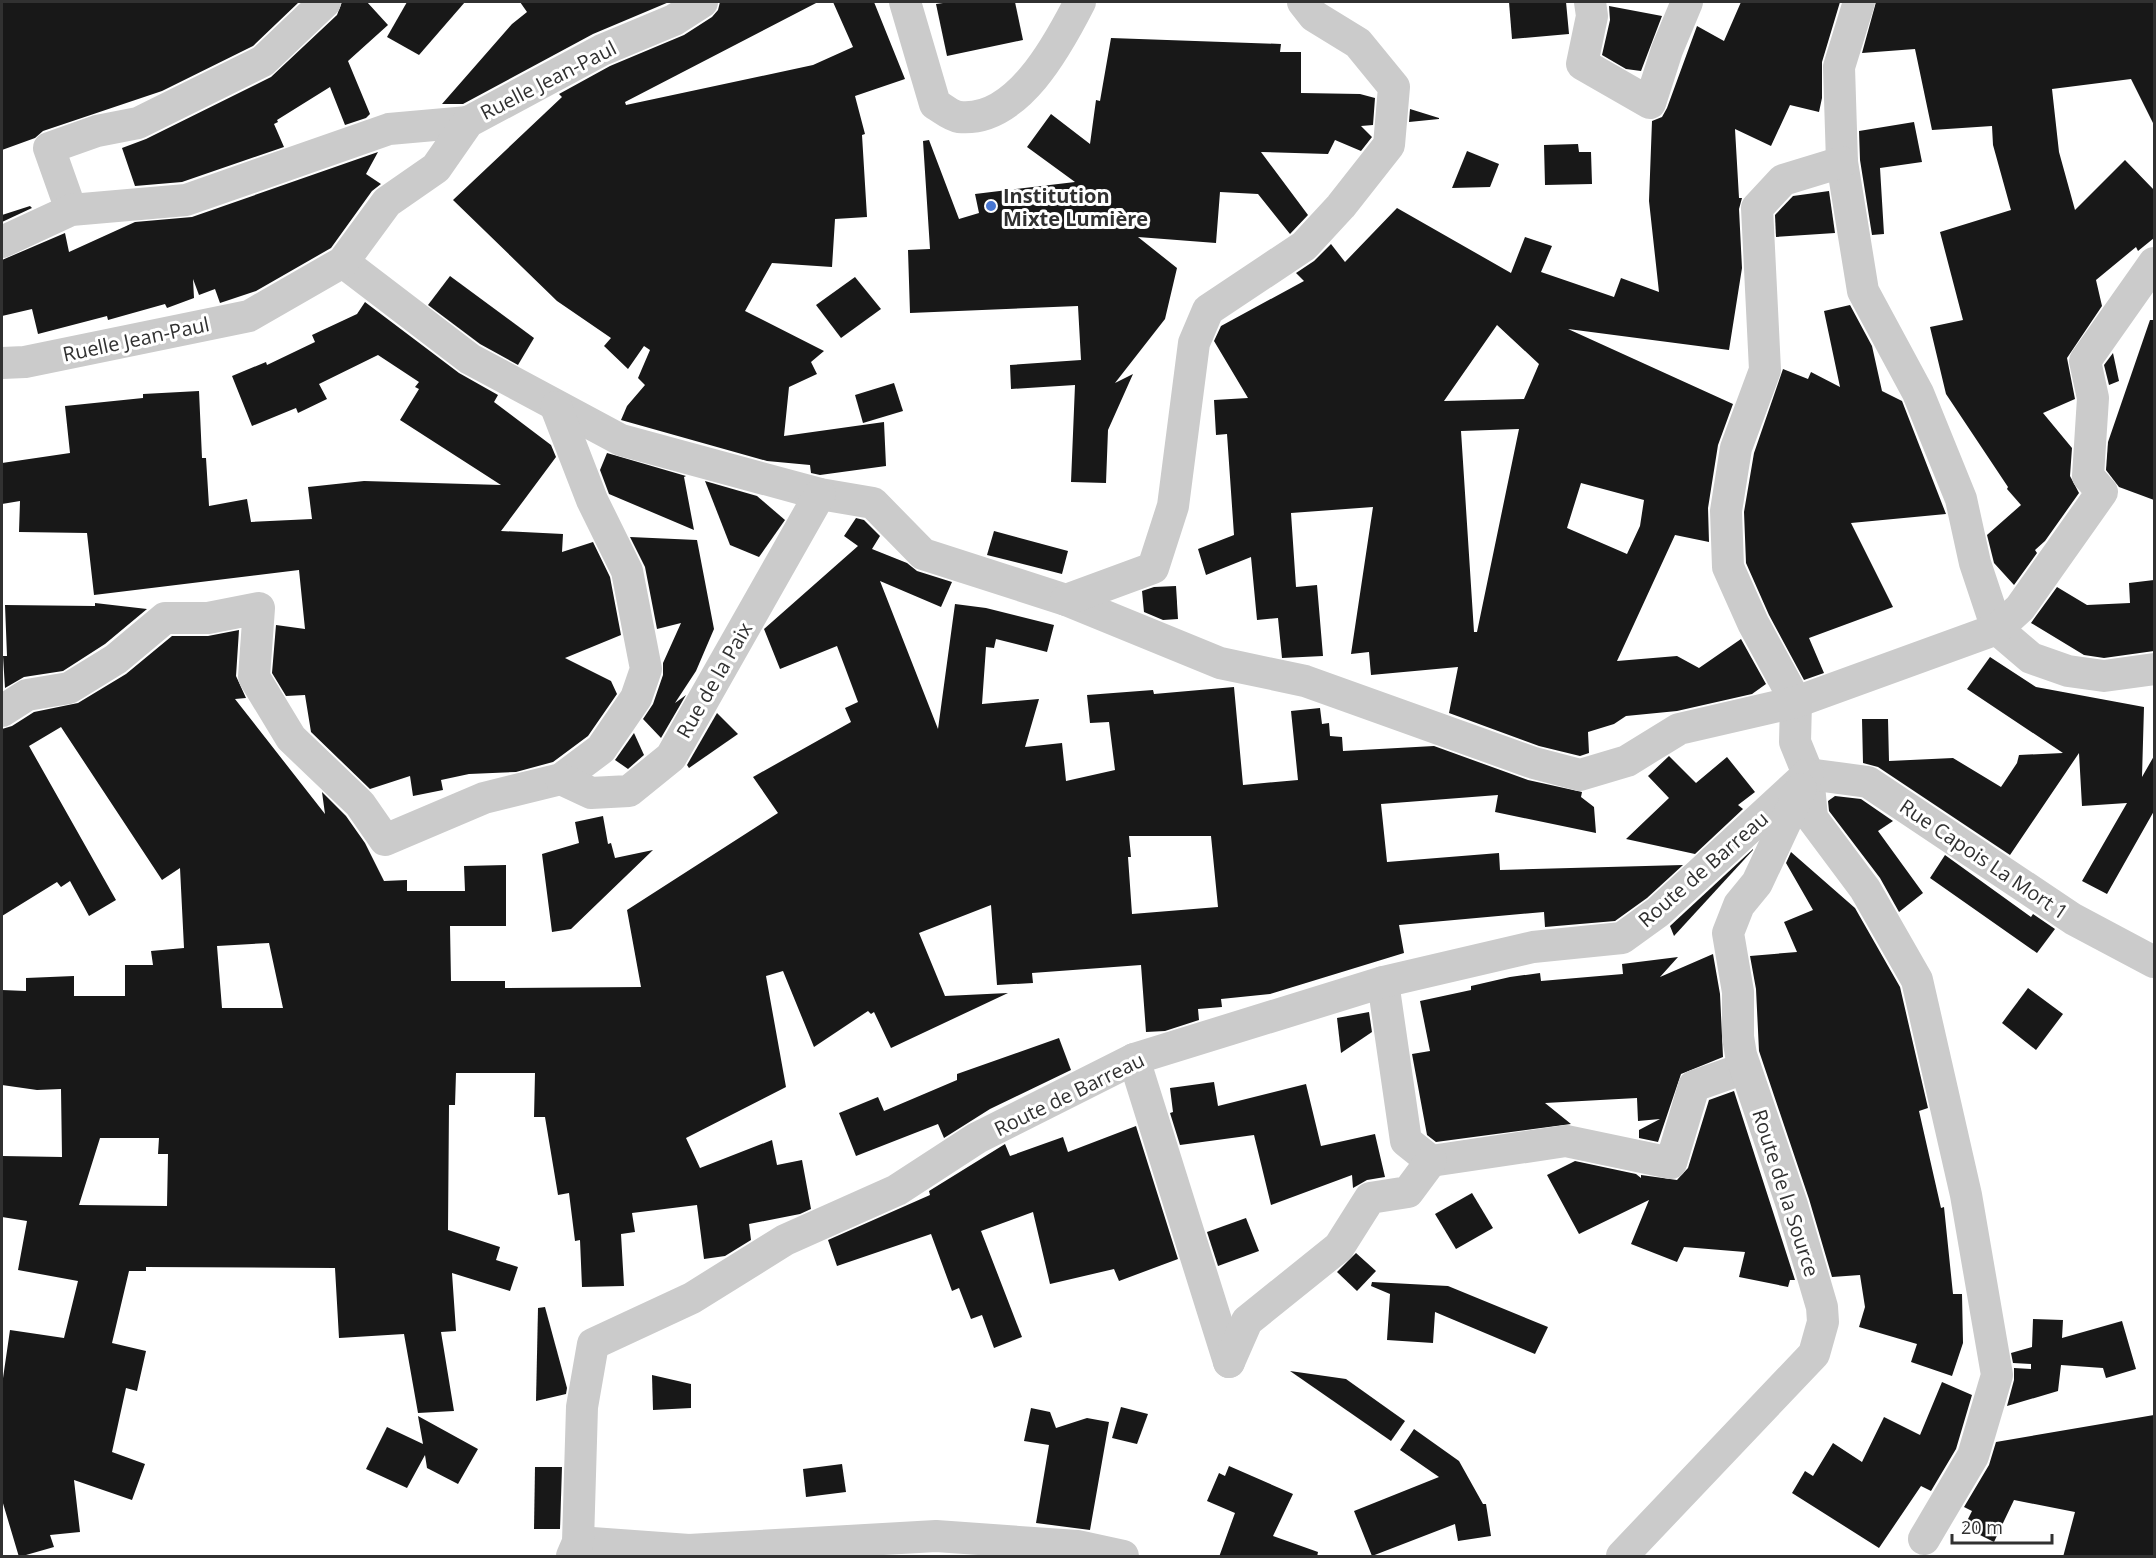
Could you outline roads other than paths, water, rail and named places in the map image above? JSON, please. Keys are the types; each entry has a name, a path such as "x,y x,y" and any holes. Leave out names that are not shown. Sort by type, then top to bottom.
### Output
{"street":[{"path":"71,210 49,148 97,131 138,123 263,61 325,2"},
{"name":"Ruelle Jean-Paul","path":"2,363 25,362 249,316 343,262 387,202 436,168 468,122 602,50 674,20 702,2"},
{"path":"905,2 935,104 957,117 983,116 1021,93 1060,40 1080,2"},
{"path":"1066,600 1153,568 1173,506 1194,343 1208,310 1304,246 1341,206 1389,145 1394,87 1358,43 1314,16 1303,2"},
{"path":"1590,2 1592,16 1582,64 1650,103 1666,50 1687,2"},
{"path":"1859,2 1839,67 1842,162 1863,291 1918,393 1961,499 1975,563 1997,628 2031,658 2068,671 2103,676 2154,669"},
{"path":"2,242 71,210 186,200 389,129 468,122"},
{"path":"1842,162 1783,180 1757,208 1765,370 1736,448 1726,512 1728,567 1753,623 1796,702 1795,742 1808,774 1812,818 1865,889 1917,980 1966,1195 1997,1375 1973,1456 1924,1539"},
{"path":"343,262 470,359 556,408 621,440 820,495 873,503 923,554 1066,600 1220,663 1305,681 1409,716 1534,763 1580,775 1627,761 1679,729 1796,702 1997,628 2020,609 2102,492 2088,476 2093,398 2085,361 2154,263"},
{"path":"2,711 27,695 69,688 116,659 165,618 208,618 259,608 254,677 291,738 360,804 384,840 484,798 561,779 601,748 636,698 646,669 627,571 592,500 556,408"},
{"name":"Rue de la Paix","path":"561,779 591,793 629,791 671,757 820,495"},
{"name":"Rue Capois La Mort 1","path":"1808,774 1868,782 2073,919 2154,962"},
{"name":"Route de Barreau","path":"575,1549 582,1407 593,1344 692,1298 784,1240 897,1190 977,1138 1134,1059 1383,982 1533,947 1622,938 1658,912 1808,774"},
{"name":"Route de la Source","path":"1622,1556 1814,1354 1820,1336 1822,1307 1792,1205 1745,1068 1738,1037 1738,992 1728,933 1739,905 1757,884 1808,774"},
{"path":"1383,982 1406,1141 1431,1161"},
{"path":"1134,1059 1229,1362 1247,1321 1339,1247 1370,1198 1408,1192 1431,1161 1566,1141 1671,1163 1694,1086 1745,1068"},
{"path":"575,1549 689,1550 936,1536 1123,1557"}],"place":[{"name":"Institution Mixte Lumière","path":"991,206"}]}
